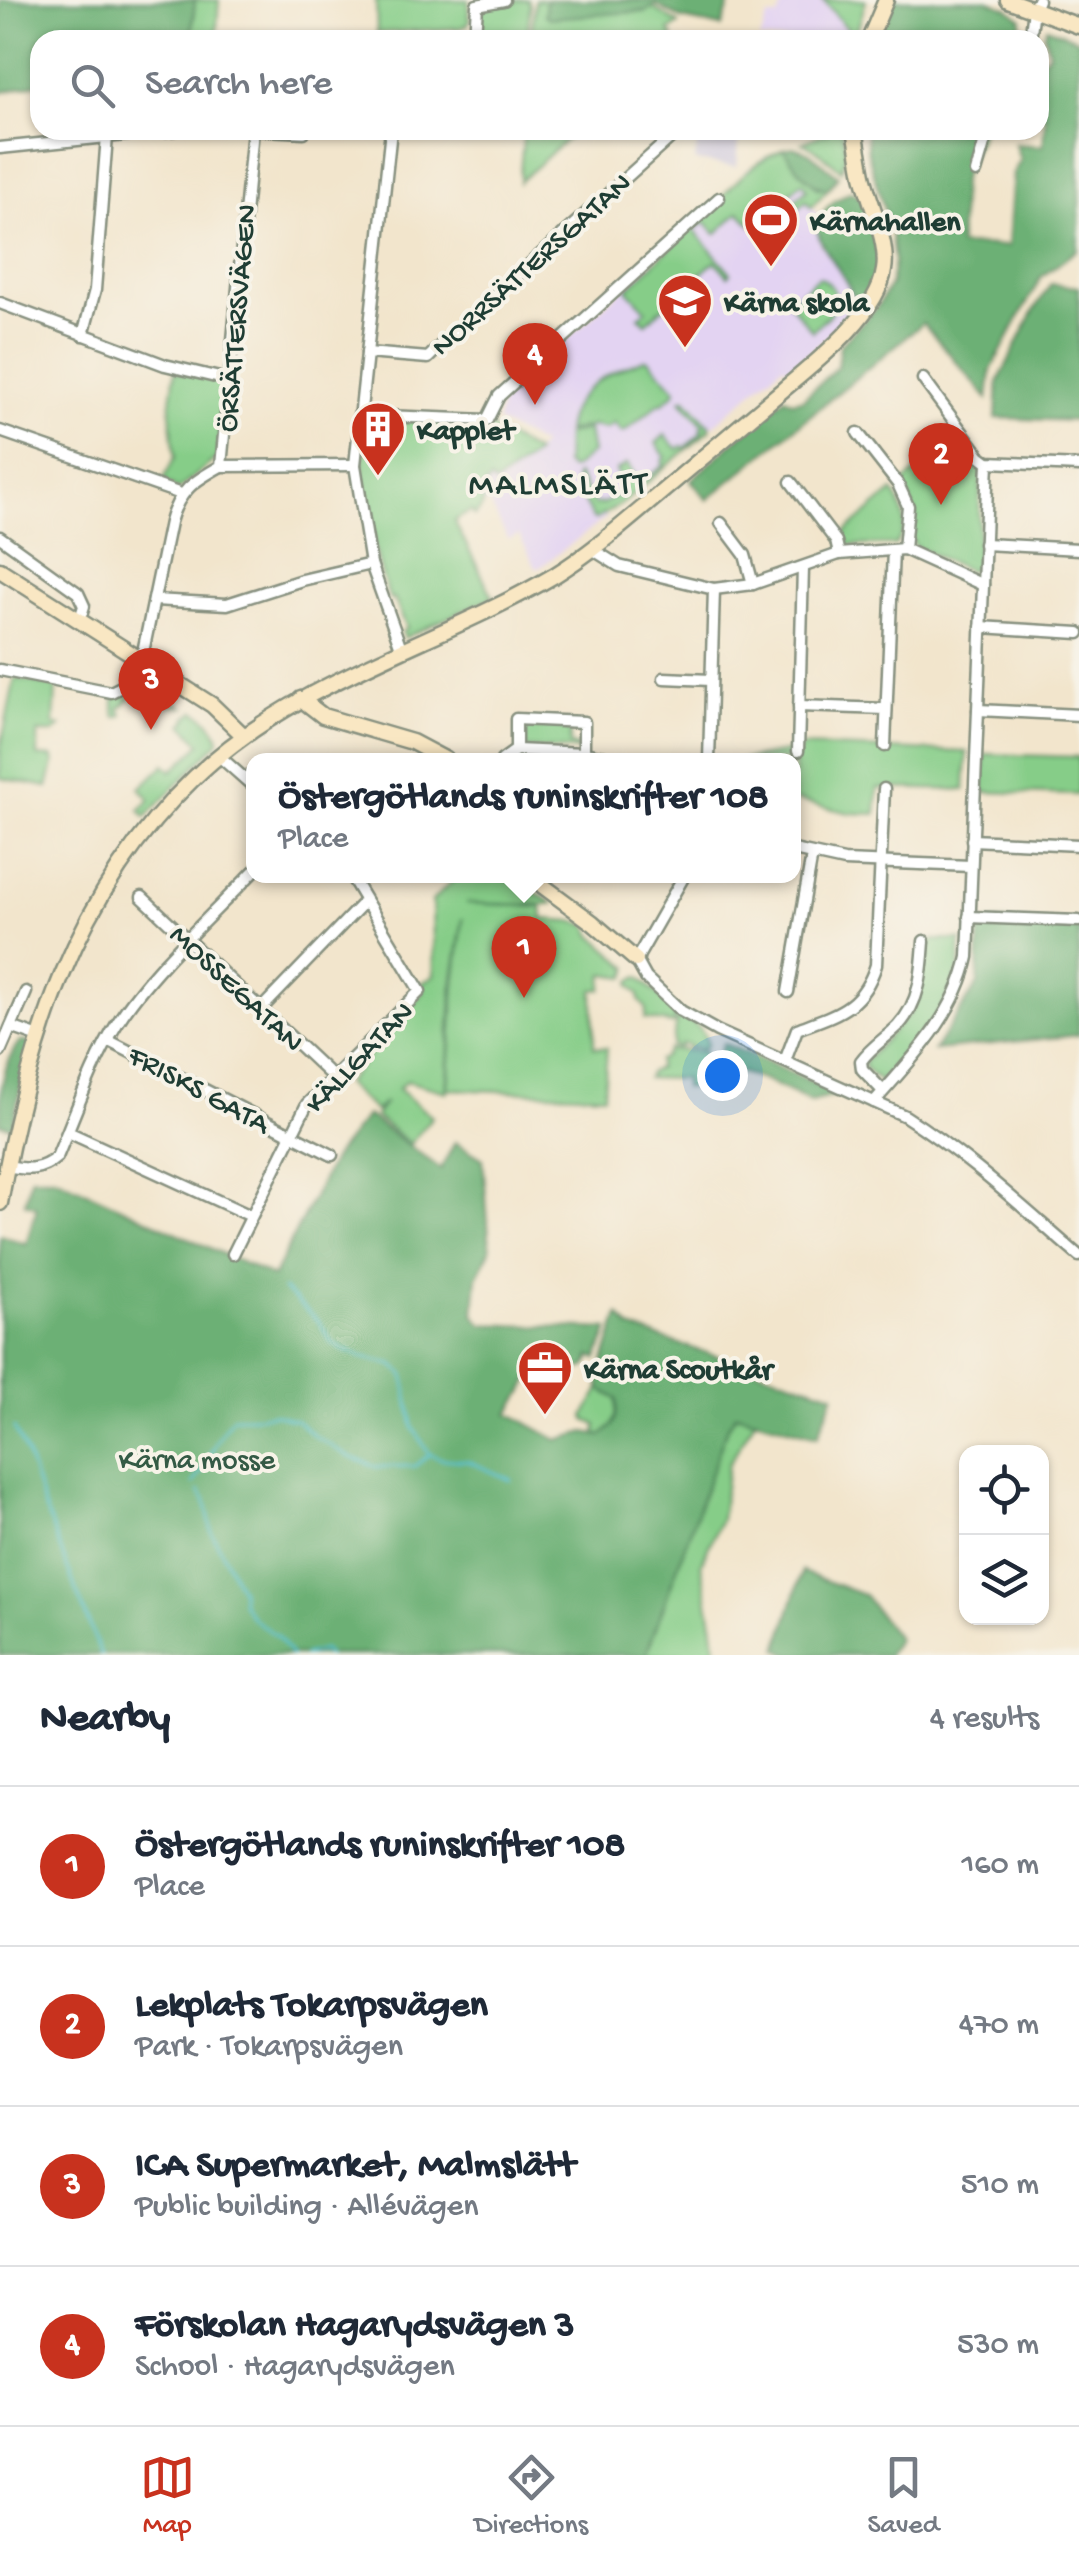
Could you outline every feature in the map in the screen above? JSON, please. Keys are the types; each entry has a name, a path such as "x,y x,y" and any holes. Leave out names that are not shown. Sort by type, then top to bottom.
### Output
{"street":[{"path":"475,30 477,5 504,0"},
{"path":"873,30 886,0"},
{"path":"1008,0 1036,5 1079,26"},
{"path":"1032,30 1036,5"},
{"path":"0,148 71,140"},
{"path":"83,335 95,290 107,140"},
{"name":"ÖRSÄTTERSVÄGEN","path":"181,494 221,466 252,140"},
{"path":"390,140 355,465 370,564 402,651"},
{"name":"NORRSÄTTERSGATAN","path":"367,353 428,358 667,140"},
{"path":"0,1213 31,1067 60,976 82,929 126,857 173,800 244,736 327,685 520,594 592,549 794,380 858,319 876,295 885,255 858,140"},
{"path":"976,172 985,140"},
{"path":"360,415 487,420 499,396 720,198"},
{"path":"0,303 166,365 228,380"},
{"path":"874,1102 936,1027 958,990 968,957 988,462 923,380"},
{"path":"0,431 181,494 170,522 140,659 123,686 111,692 0,670"},
{"path":"858,432 898,484 908,506 898,550 885,746"},
{"path":"988,462 1079,466"},
{"path":"221,466 355,465"},
{"path":"790,482 836,542 839,554"},
{"path":"722,522 746,556 753,584"},
{"path":"0,537 78,593 84,606 79,622"},
{"path":"984,544 1079,550"},
{"path":"592,549 619,566 714,589 753,584 839,554 898,550 983,586"},
{"path":"154,600 226,604 370,564"},
{"path":"798,751 803,568"},
{"path":"0,570 224,714 244,736"},
{"path":"709,753 714,589"},
{"path":"981,627 1079,633"},
{"path":"664,678 711,680"},
{"path":"301,699 323,716 412,742 433,753"},
{"path":"799,706 886,709"},
{"path":"978,710 1079,715"},
{"path":"512,753 584,753 584,722 516,719 516,750"},
{"path":"219,756 246,780"},
{"path":"785,1061 797,1029 848,1008 870,983 876,965 884,789"},
{"path":"972,840 1079,845"},
{"path":"801,852 844,861 971,866"},
{"path":"788,992 812,854"},
{"path":"10,1166 29,1170 48,1165 57,1157 118,1022 144,988 246,879"},
{"name":"KÄLLGATAN","path":"232,1254 306,1104 420,991 355,883"},
{"path":"540,883 636,960 646,978 680,1012 906,1116 1079,1256"},
{"path":"636,960 677,883"},
{"name":"MOSSEGATAN","path":"142,897 333,1077"},
{"path":"260,1009 365,901"},
{"path":"969,916 1079,921"},
{"path":"883,1091 862,1069 862,1060 912,1008 921,981 924,941"},
{"path":"0,1052 26,992"},
{"path":"11,1027 39,1036"},
{"name":"FRISKS GATA","path":"109,1040 290,1135"},
{"path":"68,1132 251,1216"},
{"name":"KÄLLGATAN","path":"290,1135 332,1155"},
{"path":"0,1203 10,1166"}],"shaded area":[{"path":"784,0 823,0 846,30 763,30 768,17 778,17"},
{"path":"697,140 739,141 737,167 695,161"},
{"name":"Kärna skola","path":"783,149 816,199 811,207 819,216 816,229 821,245 846,279 853,296 847,318 792,368 782,366 607,517 536,568 519,535 508,540 490,503 484,503 483,488 491,480 495,484 524,465 542,445 497,422 503,397 718,203 746,170"}],"green space":[{"path":"0,0 195,0 192,30 30,30 30,86 0,93"},
{"path":"195,0 219,0 217,30 192,30"},
{"path":"376,0 469,0 471,18 460,28 377,30"},
{"path":"528,0 528,30 478,30 484,6"},
{"path":"535,0 546,0 545,14 646,12 652,7 679,24 670,30 532,30"},
{"path":"546,0 731,0 722,27 682,19 656,5 646,11 549,18 545,15"},
{"path":"823,0 866,0 857,30 848,30"},
{"path":"889,0 987,0 1022,19 1020,30 878,30"},
{"path":"1047,27 1079,40 1077,250 1041,277 991,370 988,399 923,323 707,500 691,480 785,397 792,401 803,399 837,367 840,345 877,307 890,285 894,262 891,233 867,140 978,140 962,178 959,245 1008,246 1013,173 1020,160 1015,144 1043,146 1043,140 1049,140 1049,30"},
{"path":"523,140 566,140 519,182"},
{"path":"844,140 846,153 841,170 812,147 802,143"},
{"path":"793,147 810,153 838,176 828,189 797,168 783,149"},
{"path":"783,149 817,188 828,189 811,207 806,201 781,224 775,218 807,189 802,182 753,226 739,212 716,234 705,222 698,227 746,172"},
{"path":"851,191 861,197 877,248 877,272 866,297 853,296 817,227 831,204"},
{"path":"693,229 731,273 728,276 715,261 646,323 639,317 646,310 627,289"},
{"path":"818,277 831,287 837,303 812,331 789,303"},
{"path":"1051,284 1079,287 1079,421 996,418 998,382"},
{"path":"645,359 676,389 675,393 624,432 614,423 606,429 593,426 566,432 575,404 584,393 606,376"},
{"path":"175,371 218,380 222,385 218,457 178,490 163,480 175,457 170,409"},
{"path":"682,399 710,430 622,504 593,519 576,487 575,476 595,505 622,493 624,487 616,471 627,464 638,479 645,479 664,465 662,461 666,458 656,443 665,435 678,449 685,448 702,432 703,425"},
{"path":"376,417 490,427 536,453 495,484 491,480 483,488 483,504 474,516 471,511 454,521 493,597 404,638 402,632 407,628 394,599 390,600 368,511 364,441 368,422"},
{"path":"588,430 592,453 573,469 569,468 565,464 566,434"},
{"path":"955,438 976,460 981,473 977,564 970,571 916,547 911,538 912,505 902,484"},
{"path":"893,491 904,525 895,545 849,545 841,536"},
{"path":"137,675 183,707 155,704 134,695 119,709 123,715 116,717 114,699 126,691"},
{"path":"15,678 56,687 54,725 61,726 54,733 38,733 38,756 53,757 48,787 0,778 0,751"},
{"path":"195,711 211,723 219,741 146,817 140,810 150,799 140,788 165,764 172,771 201,744 183,724"},
{"path":"522,725 578,726 578,730 570,730 570,745 578,750 522,748"},
{"path":"802,746 967,752 965,790 878,788 876,814 850,813 801,802 801,753 797,753"},
{"path":"985,754 1079,757 1079,795 983,792"},
{"path":"450,883 527,883 553,903 466,903 542,907 543,919 588,925 593,936 629,968 626,977 604,974 602,989 593,990 594,1047 607,1048 604,1095 448,1089 463,918 453,977 446,1092 406,1081 398,1089 432,1117 410,1144 375,1116 385,1102 375,1111 345,1084 423,992 420,984 434,976 432,901"},
{"path":"988,921 1079,925 1079,1035 934,1050 978,984 979,929"},
{"path":"926,940 961,940 959,970 933,1021 880,1082 864,1062 911,1012"},
{"path":"639,977 675,1011 673,1024 645,1019 646,1008 630,986"},
{"path":"678,1014 701,1029 707,1045 704,1049 672,1046"},
{"path":"20,1041 31,1043 12,1127 0,1124 1,1091 5,1070"},
{"path":"723,1043 840,1094 811,1102 752,1076 715,1067"},
{"path":"669,1049 704,1052 706,1069 699,1085 684,1088 684,1079 647,1078"},
{"name":"Kärna mosse","path":"367,1115 441,1169 455,1142 483,1159 490,1250 477,1278 474,1314 482,1324 609,1329 597,1359 591,1356 586,1367 575,1370 539,1359 509,1413 558,1440 585,1432 602,1435 611,1428 617,1399 600,1389 599,1376 619,1315 630,1328 834,1394 818,1436 736,1414 727,1428 646,1655 0,1655 0,1238 1,1235 26,1244 37,1207 25,1203 31,1177 55,1177 273,1277 333,1158"},
{"path":"600,1389 617,1399 615,1420 602,1435 596,1434 597,1425 585,1416"},
{"path":"736,1414 755,1420 728,1465 721,1519 701,1564 716,1655 646,1655 727,1427"},
{"path":"802,1572 864,1595 898,1639 887,1655 791,1655 778,1649"}],"waterway":[{"path":"283,1289 319,1322 332,1343 361,1357 393,1365 404,1374 413,1427 429,1454 468,1461 511,1480"},
{"path":"193,1484 233,1417 274,1414 296,1420 350,1457 377,1467 415,1466 429,1455"},
{"path":"14,1428 101,1655"},
{"path":"199,1491 205,1499 212,1533 241,1590 242,1603 291,1655"},
{"path":"304,1655 323,1650 328,1655"}],"place":[{"name":"Kärnahallen","path":"771,269"},
{"name":"Kärna skola","path":"685,350"},
{"name":"Förskolan Hagarydsvägen 3","path":"535,405"},
{"name":"Kapplet","path":"378,478"},
{"name":"Lekplats Tokarpsvägen","path":"941,505"},
{"name":"ICA Supermarket, Malmslätt","path":"151,730"},
{"name":"Östergötlands runinskrifter 108","path":"524,998"},
{"name":"Kärna Scoutkår","path":"545,1417"}],"district":[{"name":"MALMSLÄTT","path":"559,481"}]}
